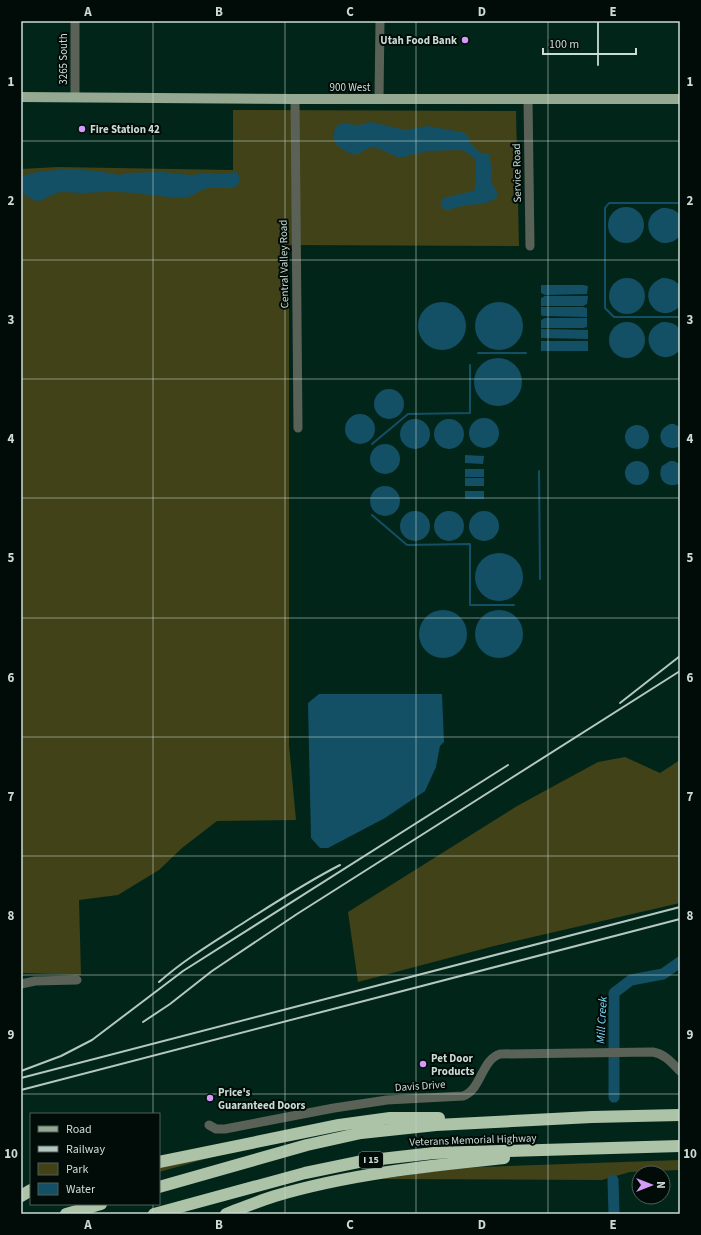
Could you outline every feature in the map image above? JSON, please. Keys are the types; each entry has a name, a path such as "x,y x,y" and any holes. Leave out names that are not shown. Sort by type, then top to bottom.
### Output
{"highway":[{"name":"Veterans Memorial Highway","path":"160,1187 307,1145 361,1133 436,1125 592,1117 680,1115"},
{"path":"160,1162 338,1125 390,1118 592,1117"},
{"name":"Veterans Memorial Highway","path":"154,1214 304,1173 363,1161 434,1153 680,1146"},
{"path":"226,1214 275,1196 338,1180 445,1164 595,1149"},
{"path":"21,1196 30,1190"},
{"path":"66,1214 98,1205"}],"main road":[{"name":"900 West","path":"21,97 680,99"}],"street":[{"name":"3265 South","path":"75,21 75,97"},
{"path":"379,99 380,21"},
{"name":"Central Valley Road","path":"295,99 298,428"},
{"name":"Service Road","path":"528,99 530,246"},
{"path":"21,984 34,981 77,980"},
{"name":"Davis Drive","path":"209,1125 216,1129 225,1129 334,1108 387,1100 463,1096 473,1088 491,1058 500,1054 653,1052 660,1053 668,1058 680,1071"}],"green space":[{"path":"233,110 516,111 519,246 284,245 283,273 289,279 289,745 296,820 217,821 182,848 159,870 118,895 79,900 81,975 21,973 21,169 58,167 233,170"},
{"path":"625,757 660,773 680,760 680,903 494,946 358,982 348,912 517,806 598,762"},
{"path":"227,1153 160,1172 160,1167"},
{"path":"680,1160 680,1170 671,1170 671,1165 631,1165 631,1172 602,1180 379,1179 459,1168"}],"water":[{"path":"371,122 405,130 427,126 462,132 469,137 470,143 481,153 489,154 492,171 491,182 497,192 497,196 495,199 483,204 466,205 448,210 441,206 441,201 443,198 473,191 475,188 475,159 468,153 461,150 427,151 398,157 372,147 359,154 353,155 339,147 335,142 335,129 340,124 359,125"},
{"path":"67,169 97,171 119,175 129,173 162,172 191,175 237,172 240,179 238,185 232,188 206,189 183,198 124,192 63,192 56,193 39,201 29,198 21,192 21,176 38,172"},
{"path":"626,207 636,210 641,215 644,225 641,235 636,240 626,243 616,240 611,235 608,225 611,215 616,210"},
{"path":"662,208 672,209 680,215 680,236 671,242 663,243 656,240 651,235 648,228 649,220 653,213"},
{"path":"627,278 637,281 642,286 645,296 642,306 637,311 627,314 617,311 612,306 609,296 612,286 617,281"},
{"path":"662,278 672,280 680,286 680,306 671,312 663,313 656,310 651,305 648,298 649,291 653,284"},
{"path":"541,285 588,286 587,294 545,295 541,293"},
{"path":"545,296 588,296 587,304 583,306 541,306 541,298"},
{"path":"442,302 451,304 459,309 464,317 466,326 464,335 459,343 451,348 442,350 433,348 425,343 420,335 418,326 420,317 425,309 433,304"},
{"path":"499,302 508,304 516,309 521,317 523,326 521,335 516,343 508,348 499,350 490,348 482,343 477,335 475,326 477,317 482,309 490,304"},
{"path":"541,307 583,307 587,308 587,317 543,316 541,315"},
{"path":"545,318 587,318 587,327 541,328 541,320"},
{"path":"627,322 637,325 642,330 645,340 642,350 637,355 627,358 617,355 612,350 609,340 612,330 617,325"},
{"path":"662,322 672,323 680,329 680,350 672,356 664,357 657,354 652,349 649,342 649,335 653,328"},
{"path":"541,329 588,330 588,339 541,338"},
{"path":"541,341 588,341 588,351 541,351"},
{"path":"498,358 507,360 515,365 520,373 522,382 520,391 515,399 507,404 498,406 489,404 481,399 476,391 474,382 476,373 481,365 489,360"},
{"path":"389,389 400,393 404,404 400,415 389,419 378,415 374,404 378,393"},
{"path":"360,414 371,418 375,429 371,440 360,444 349,440 345,429 349,418"},
{"path":"484,418 495,422 499,433 495,444 484,448 473,444 469,433 473,422"},
{"path":"415,419 426,423 430,434 426,445 415,449 404,445 400,434 404,423"},
{"path":"449,419 460,423 464,434 460,445 449,449 438,445 434,434 438,423"},
{"path":"670,424 680,427 680,446 674,448 664,445 660,437 664,428"},
{"path":"637,425 646,428 649,437 646,446 637,449 628,446 625,437 628,428"},
{"path":"385,444 396,448 400,459 396,470 385,474 374,470 370,459 374,448"},
{"path":"465,455 484,456 483,464 465,463"},
{"path":"637,461 646,464 649,473 646,482 637,485 628,482 625,473 628,464"},
{"path":"670,461 680,464 680,483 675,485 664,482 660,475 662,466"},
{"path":"465,469 484,469 484,477 465,477"},
{"path":"465,478 484,478 484,486 465,486"},
{"path":"385,486 396,490 400,501 396,512 385,516 374,512 370,501 374,490"},
{"path":"465,491 484,491 484,499 465,499"},
{"path":"415,511 426,515 430,526 426,537 415,541 404,537 400,526 404,515"},
{"path":"449,511 460,515 464,526 460,537 449,541 438,537 434,526 438,515"},
{"path":"484,511 495,515 499,526 495,537 484,541 473,537 469,526 473,515"},
{"path":"499,553 508,555 516,560 521,568 523,577 521,586 516,594 508,599 499,601 490,599 482,594 477,586 475,577 477,568 482,560 490,555"},
{"path":"443,610 452,612 460,617 465,625 467,634 465,643 460,651 452,656 443,658 434,656 426,651 421,643 419,634 421,625 426,617 434,612"},
{"path":"499,610 508,612 516,617 521,625 523,634 521,643 516,651 508,656 499,658 490,656 482,651 477,643 475,634 477,625 482,617 490,612"},
{"path":"319,694 442,694 444,742 440,746 436,767 425,791 385,818 328,848 320,848 311,838 308,703"}],"waterway":[{"path":"680,203 609,203 605,208 605,308 614,317 680,317"},
{"path":"478,353 526,353"},
{"path":"372,444 408,414 470,413 470,365"},
{"path":"539,471 540,579"},
{"path":"372,515 407,545 470,544 470,605 514,605"},
{"name":"Mill Creek","path":"614,1097 614,993 631,980 663,974 680,962"},
{"name":"Mill Creek","path":"613,1180 614,1214"}],"railway":[{"path":"598,21 598,65"},
{"path":"620,703 680,656"},
{"path":"143,1022 170,1004 212,971 297,914 680,671"},
{"path":"21,1071 61,1056 92,1040 183,971 508,765"},
{"path":"159,982 188,959 219,938 289,894 340,865"},
{"path":"21,1078 680,907"},
{"path":"21,1090 680,919"}],"place":[{"name":"Utah Food Bank","path":"465,40"},
{"name":"Fire Station 42","path":"82,129"},
{"name":"Pet Door Products","path":"423,1064"},
{"name":"Price's Guaranteed Doors","path":"210,1098"}]}
